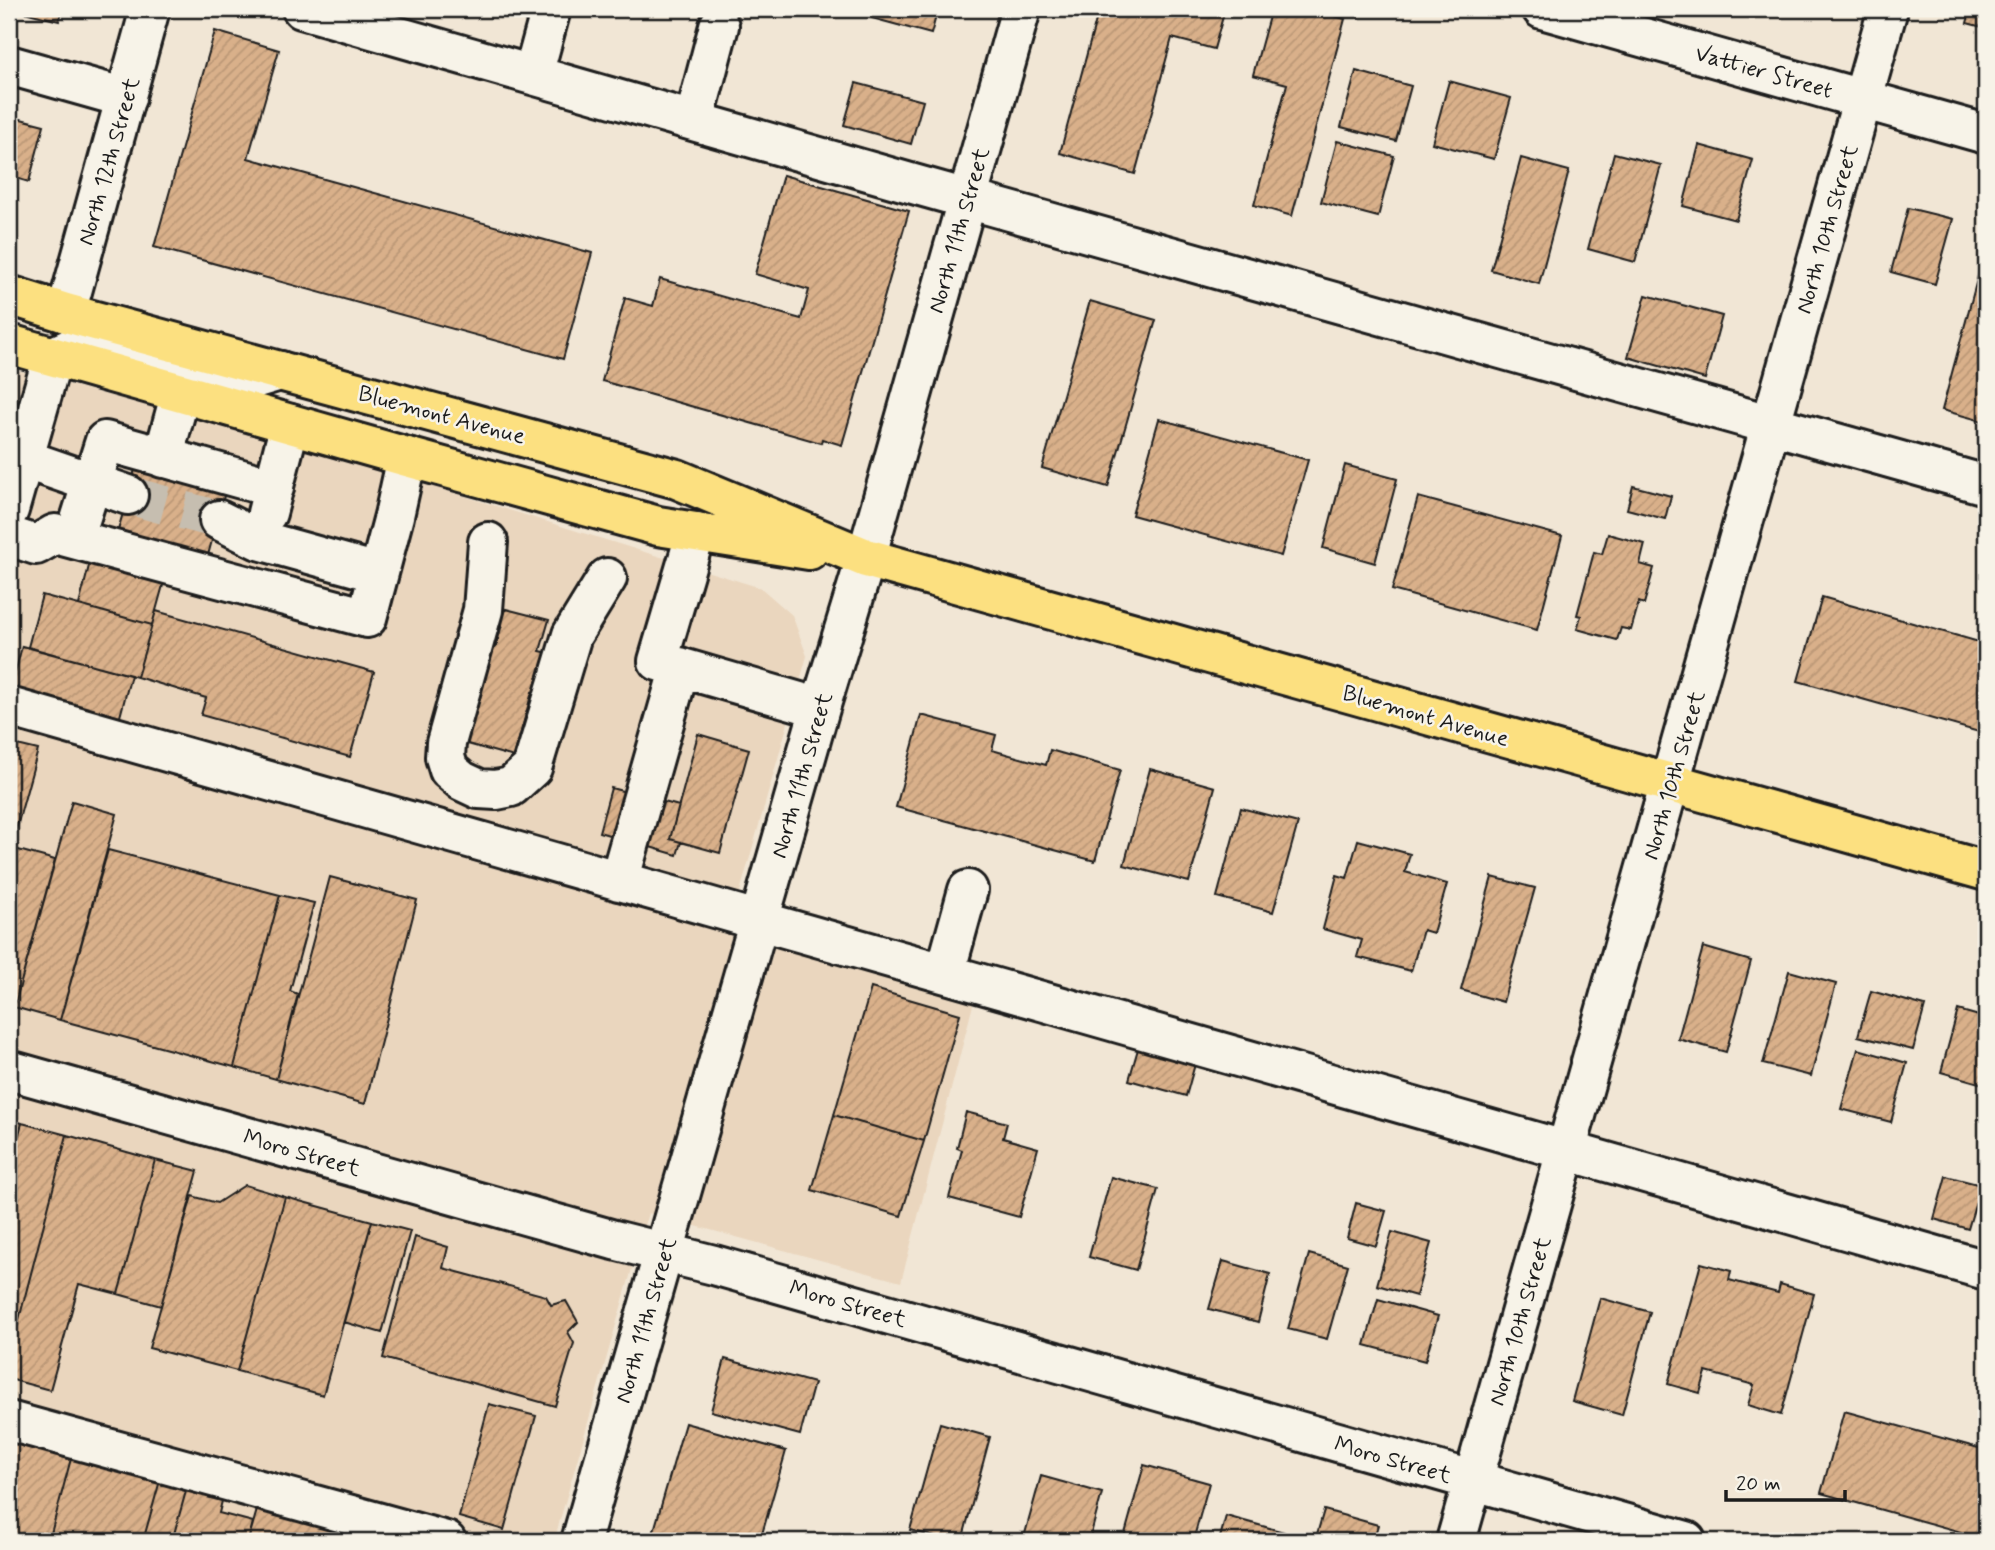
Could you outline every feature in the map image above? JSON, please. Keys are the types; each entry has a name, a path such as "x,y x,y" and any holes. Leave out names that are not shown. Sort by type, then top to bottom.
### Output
{"main road":[{"name":"Bluemont Avenue","path":"9,295 66,313 677,479 866,558"},
{"name":"Bluemont Avenue","path":"9,344 658,526 866,558 1986,871"}],"street":[{"name":"North 12th Street","path":"66,313 150,9"},
{"path":"302,9 1986,485"},
{"path":"533,75 551,9"},
{"name":"North 11th Street","path":"581,1541 820,708 866,558 1021,9"},
{"name":"Vattier Street","path":"1542,9 1986,134"},
{"name":"North 10th Street","path":"1456,1541 1888,9"},
{"path":"694,121 719,26"},
{"path":"9,65 125,98"},
{"path":"9,510 53,356 80,345 233,385 280,371"},
{"path":"163,458 181,392"},
{"path":"249,585 290,424"},
{"path":"74,539 105,442 274,488"},
{"path":"9,536 36,545 55,534 367,618 407,457"},
{"path":"24,459 128,495"},
{"path":"219,520 259,540 378,573"},
{"path":"696,532 659,661 820,708"},
{"path":"488,542 483,610 446,743 445,757 449,770 462,781 479,789 511,787 532,768 572,635 607,578"},
{"path":"619,881 680,667"},
{"path":"9,706 1986,1270"},
{"path":"945,973 968,890"},
{"name":"Moro Street","path":"9,1070 1686,1541"},
{"path":"9,1421 446,1541"}],"shaded area":[{"path":"9,368 367,466 761,588 792,615 807,656 730,927 975,997 901,1282 648,1213 554,1541 9,1541"}],"building":[{"path":"13,9 63,9 59,21"},
{"path":"875,9 938,9 931,34 872,18"},
{"path":"1099,9 1225,9 1214,49 1172,38 1135,174 1060,153"},
{"path":"1271,9 1308,9 1345,19 1292,216 1254,205 1287,84 1253,75"},
{"path":"1971,9 1986,9 1986,28 1967,23"},
{"path":"215,31 279,50 248,158 592,253 563,359 154,247"},
{"path":"1356,71 1411,86 1396,141 1341,127"},
{"path":"1449,81 1511,98 1494,159 1432,143"},
{"path":"856,83 923,101 911,144 844,125"},
{"path":"9,116 44,125 29,182 9,176"},
{"path":"1337,141 1394,156 1378,217 1321,202"},
{"path":"1699,145 1753,160 1736,220 1683,206"},
{"path":"1614,153 1661,165 1635,262 1588,249"},
{"path":"1521,158 1569,171 1539,284 1491,270"},
{"path":"783,175 909,211 842,445 822,439 821,443 602,381 625,298 653,306 660,279 801,319 809,290 755,274"},
{"path":"1908,208 1953,219 1935,284 1891,272"},
{"path":"1986,246 1986,422 1942,410"},
{"path":"1646,295 1722,316 1705,379 1628,357"},
{"path":"1090,301 1156,320 1108,487 1042,468"},
{"path":"1159,419 1308,460 1281,556 1132,515"},
{"path":"139,455 228,481 204,570 114,545"},
{"path":"1345,465 1397,479 1375,563 1323,548"},
{"path":"1633,486 1671,496 1665,519 1627,509"},
{"path":"1418,497 1562,536 1537,630 1392,590"},
{"path":"1608,534 1645,544 1640,564 1654,568 1644,604 1639,602 1631,630 1621,628 1617,640 1577,629 1581,616 1577,615 1594,552 1602,554"},
{"path":"91,558 165,578 152,625 79,605"},
{"path":"42,595 152,625 137,677 28,647"},
{"path":"1822,597 1986,644 1986,734 1798,681"},
{"path":"506,609 549,620 540,651 549,653 537,693 532,692 514,757 464,743 492,646 496,647"},
{"path":"156,611 374,672 350,757 201,715 206,698 137,677"},
{"path":"22,646 131,675 117,728 9,697"},
{"path":"921,715 996,735 992,750 1046,765 1050,750 1120,770 1095,861 896,807"},
{"path":"698,734 749,749 720,853 670,839"},
{"path":"9,743 38,750 11,848 9,847"},
{"path":"1150,769 1215,787 1189,882 1124,865"},
{"path":"611,788 679,806 670,839 681,842 677,855 599,832"},
{"path":"72,801 117,814 60,1020 14,1007"},
{"path":"1241,808 1298,823 1273,912 1217,897"},
{"path":"1358,840 1410,854 1405,872 1447,884 1433,933 1423,930 1411,971 1357,957 1362,940 1323,929 1337,875 1347,878"},
{"path":"11,848 55,860 14,1007 9,1006"},
{"path":"108,850 280,895 234,1067 60,1020"},
{"path":"330,877 417,900 365,1104 276,1079"},
{"path":"1492,877 1535,888 1503,1002 1461,990"},
{"path":"280,895 314,903 290,991 298,994 276,1079 234,1067"},
{"path":"1703,947 1751,961 1726,1052 1678,1039"},
{"path":"1789,971 1836,984 1811,1076 1763,1064"},
{"path":"871,988 960,1014 924,1141 834,1115"},
{"path":"1871,991 1925,1006 1913,1050 1858,1036"},
{"path":"1958,1010 1986,1018 1986,1085 1941,1072"},
{"path":"1140,1042 1197,1057 1186,1096 1129,1080"},
{"path":"1858,1049 1907,1063 1891,1122 1841,1109"},
{"path":"966,1112 1007,1123 1003,1138 1038,1148 1019,1217 949,1198 962,1150 957,1148"},
{"path":"834,1115 924,1141 901,1216 812,1190"},
{"path":"9,1119 22,1123 9,1172"},
{"path":"22,1123 67,1135 9,1358 9,1172"},
{"path":"67,1135 155,1160 118,1294 79,1284 50,1390 9,1379 9,1358"},
{"path":"155,1160 198,1171 161,1306 118,1294"},
{"path":"1946,1176 1981,1185 1968,1229 1934,1219"},
{"path":"1111,1177 1158,1189 1136,1270 1089,1257"},
{"path":"245,1185 285,1197 237,1371 149,1348 192,1196 217,1203"},
{"path":"285,1197 372,1221 323,1395 237,1371"},
{"path":"1356,1203 1386,1211 1376,1246 1347,1238"},
{"path":"372,1221 410,1231 382,1333 344,1322"},
{"path":"1392,1232 1431,1243 1416,1296 1377,1285"},
{"path":"415,1237 448,1247 443,1268 546,1296 551,1305 566,1301 578,1322 568,1332 574,1343 555,1406 383,1358"},
{"path":"1309,1254 1348,1265 1327,1339 1288,1329"},
{"path":"1223,1261 1270,1274 1258,1322 1209,1309"},
{"path":"1701,1263 1731,1271 1729,1280 1778,1293 1780,1284 1814,1294 1781,1415 1748,1405 1754,1385 1706,1372 1700,1393 1668,1384"},
{"path":"1600,1298 1650,1312 1622,1415 1572,1401"},
{"path":"1378,1299 1438,1316 1425,1361 1365,1345"},
{"path":"725,1359 814,1383 800,1435 711,1411"},
{"path":"489,1404 536,1416 504,1530 459,1517"},
{"path":"1844,1411 1986,1450 1986,1539 1821,1493"},
{"path":"685,1423 786,1451 760,1541 651,1541"},
{"path":"940,1423 990,1437 962,1541 949,1541 910,1530"},
{"path":"9,1433 73,1451 49,1541 9,1541"},
{"path":"73,1451 161,1477 143,1541 49,1541"},
{"path":"1144,1465 1209,1483 1193,1541 1123,1541"},
{"path":"1041,1476 1102,1493 1089,1541 1023,1541"},
{"path":"161,1477 188,1484 172,1541 143,1541"},
{"path":"188,1484 224,1493 219,1513 253,1522 248,1541 172,1541"},
{"path":"259,1503 342,1525 338,1541 248,1541"},
{"path":"1324,1510 1378,1525 1373,1541 1315,1541"},
{"path":"1226,1516 1284,1532 1281,1541 1219,1541"},
{"path":"342,1525 349,1527 345,1541 338,1541"}],"tunnel":[{"path":"128,495 219,520"}]}
